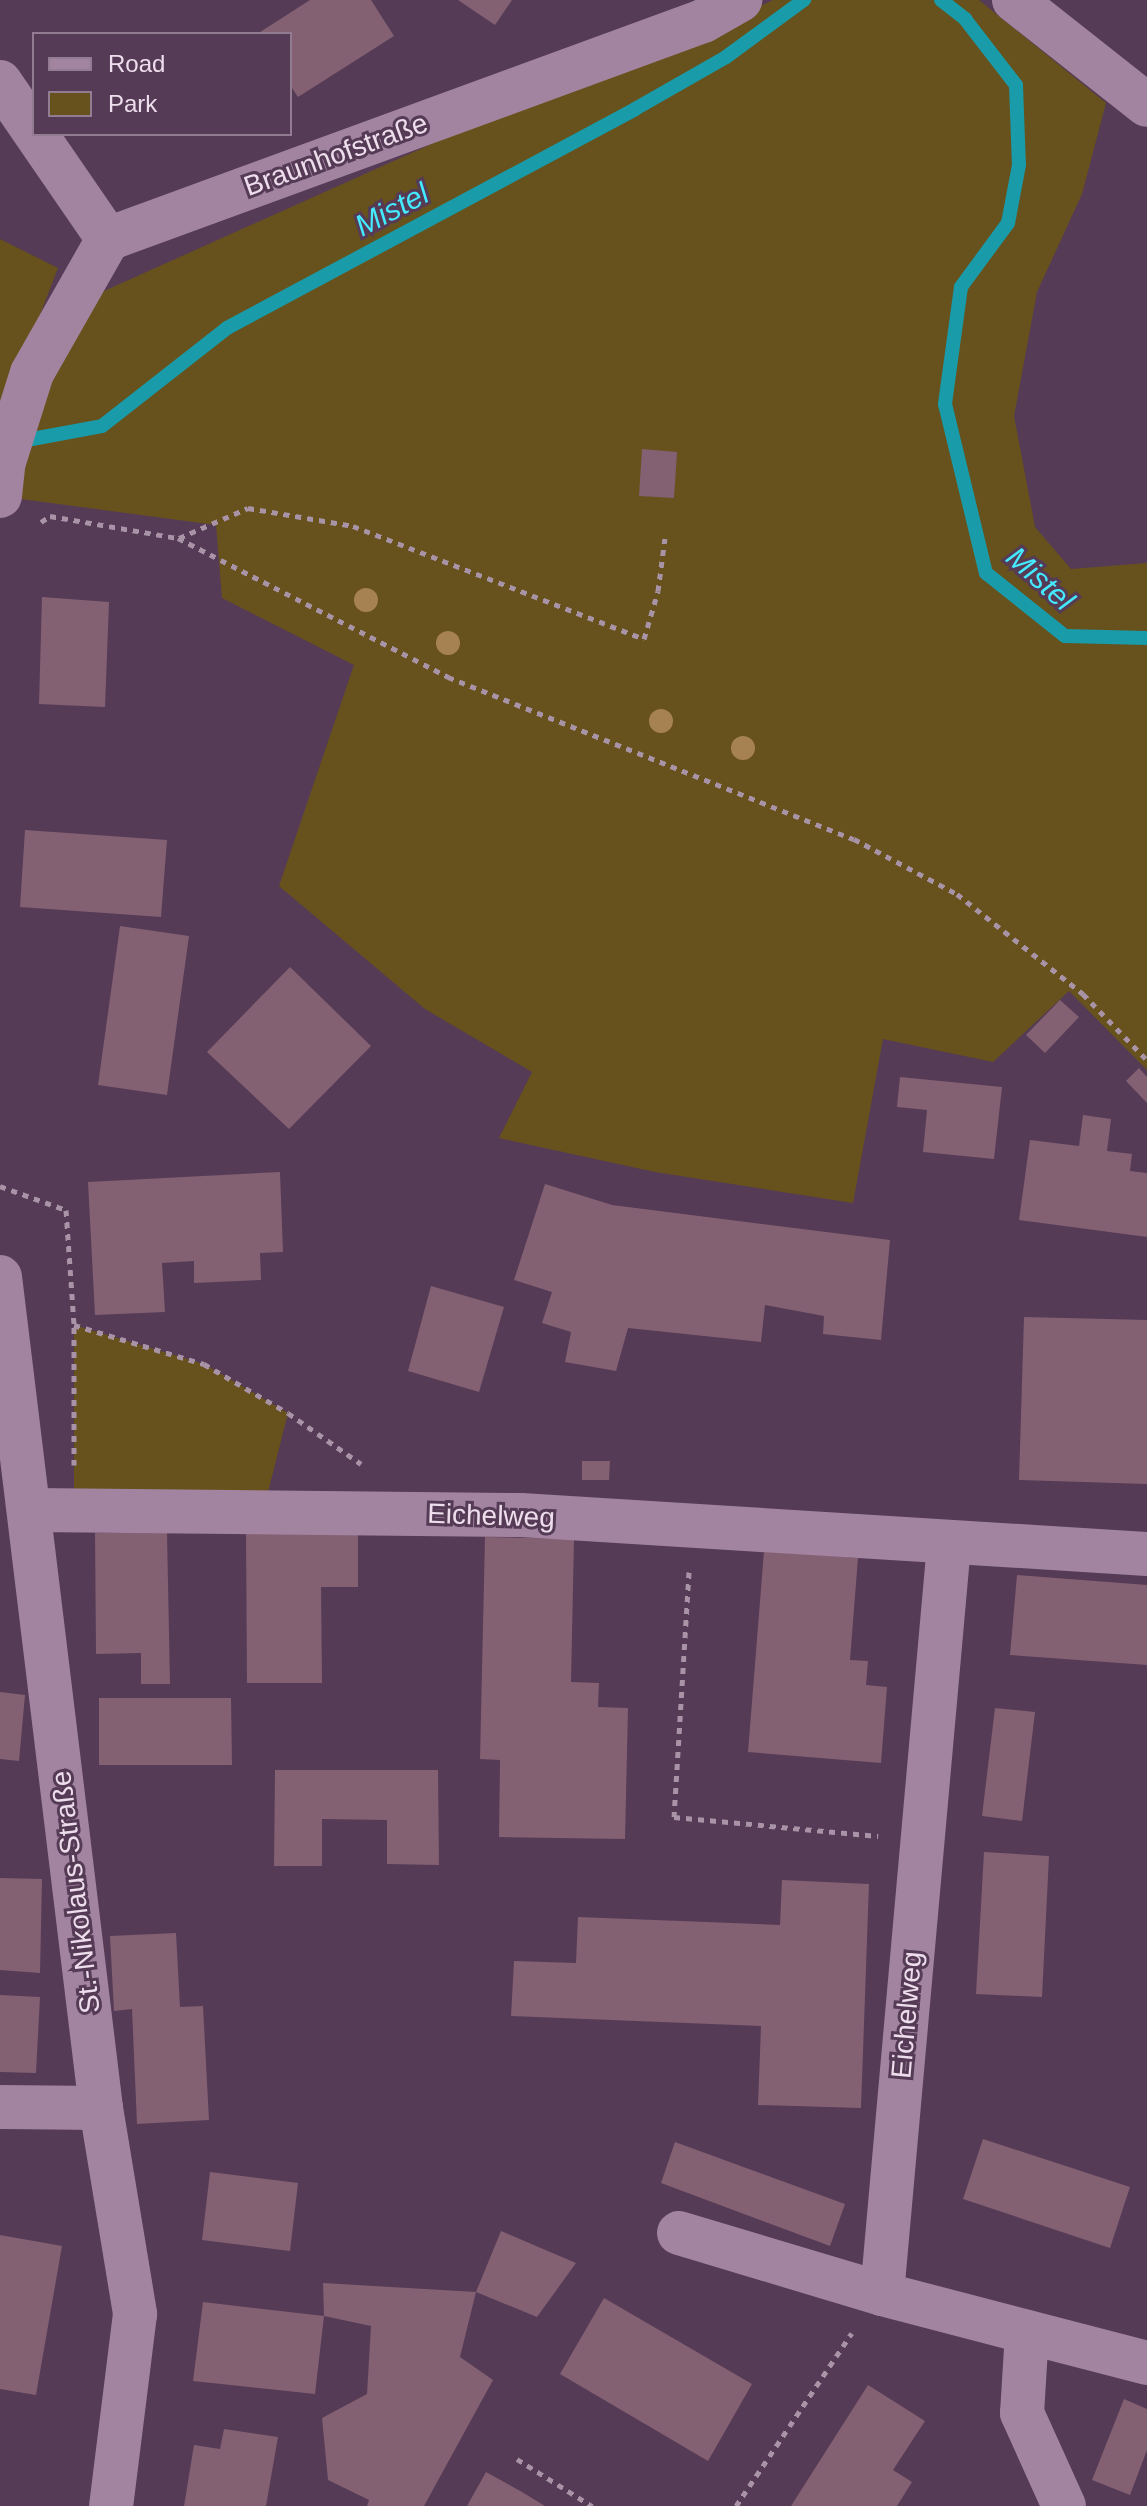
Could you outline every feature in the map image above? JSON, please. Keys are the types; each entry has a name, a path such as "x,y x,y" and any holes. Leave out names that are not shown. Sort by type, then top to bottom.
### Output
{"street":[{"name":"Braunhofstraße","path":"108,239 703,21 740,0"},
{"path":"1014,0 1147,105"},
{"path":"0,82 32,129"},
{"path":"2,480 32,373 108,239 37,136"},
{"name":"St.-Nikolaus-Straße","path":"0,1277 53,1510 101,2108 135,2314 111,2506"},
{"name":"Eichelweg","path":"53,1510 490,1514 949,1545 1147,1554"},
{"name":"Eichelweg","path":"882,2294 949,1545"},
{"path":"0,2107 101,2108"},
{"path":"679,2233 882,2294 1147,2363"},
{"path":"1027,2332 1022,2413 1064,2506"}],"path":[{"path":"178,538 248,508 353,526 644,639 658,591 665,538"},
{"path":"38,524 50,516 178,538 448,677 745,792 854,839 957,894 1083,994 1147,1060"},
{"path":"0,1186 66,1210 74,1325 53,1510"},
{"path":"74,1325 204,1364 288,1413 365,1467"},
{"path":"691,1527 674,1817 923,1840"},
{"path":"736,2506 882,2294"},
{"path":"517,2459 592,2506"}],"green space":[{"path":"773,0 979,0 1106,103 1082,194 1037,292 1014,416 1035,527 1071,569 1147,563 1147,1070 1069,991 993,1062 883,1039 853,1203 655,1172 499,1138 532,1072 425,1009 279,886 354,665 222,598 216,525 6,497 47,373 104,291 583,76 700,35"},
{"path":"0,239 58,268 0,419"},
{"path":"74,1325 204,1364 288,1413 263,1512 74,1510"}],"building":[{"path":"310,0 371,0 394,36 298,97 292,88 292,32 260,32"},
{"path":"458,0 512,0 495,25"},
{"path":"642,449 677,452 674,498 639,496"},
{"path":"42,597 109,602 105,707 39,704"},
{"path":"25,830 167,840 161,917 20,907"},
{"path":"120,926 189,936 167,1095 98,1085"},
{"path":"290,967 371,1046 289,1129 207,1052"},
{"path":"1060,1000 1079,1017 1045,1053 1026,1035"},
{"path":"1139,1068 1147,1077 1147,1103 1126,1081"},
{"path":"900,1077 1002,1087 994,1159 923,1152 927,1110 897,1107"},
{"path":"1083,1115 1111,1119 1107,1151 1132,1154 1130,1171 1147,1173 1147,1237 1019,1220 1030,1140 1079,1146"},
{"path":"280,1172 283,1252 260,1253 261,1280 194,1283 194,1261 162,1263 165,1312 95,1315 88,1182"},
{"path":"545,1184 612,1205 890,1240 881,1340 823,1334 824,1316 765,1305 761,1342 628,1328 616,1371 565,1362 571,1332 542,1323 552,1292 514,1280"},
{"path":"431,1286 504,1307 479,1392 408,1371"},
{"path":"1024,1317 1147,1320 1147,1484 1019,1480"},
{"path":"582,1461 610,1461 609,1480 582,1480"},
{"path":"358,1530 358,1587 321,1587 322,1683 247,1683 246,1531"},
{"path":"167,1532 170,1684 141,1684 141,1653 96,1654 95,1533"},
{"path":"485,1537 574,1539 571,1682 599,1683 598,1707 628,1708 625,1839 499,1837 500,1760 480,1759"},
{"path":"764,1551 858,1558 850,1660 868,1661 866,1685 887,1687 881,1763 748,1752"},
{"path":"1017,1575 1147,1585 1147,1665 1010,1655"},
{"path":"0,1692 25,1695 19,1761 0,1759"},
{"path":"99,1698 231,1698 232,1765 99,1765"},
{"path":"995,1708 1035,1712 1022,1821 982,1816"},
{"path":"275,1770 438,1770 439,1865 387,1864 387,1820 322,1819 322,1866 274,1866"},
{"path":"984,1852 1049,1856 1042,1997 976,1994"},
{"path":"0,1878 42,1879 40,1973 0,1970"},
{"path":"782,1880 869,1884 861,2108 758,2105 761,2026 511,2016 514,1961 576,1963 578,1917 780,1925"},
{"path":"176,1933 180,2007 203,2006 209,2120 137,2124 132,2009 114,2011 110,1936"},
{"path":"0,1995 40,1997 36,2073 0,2072"},
{"path":"983,2139 1130,2187 1110,2248 963,2199"},
{"path":"675,2142 845,2204 830,2246 661,2183"},
{"path":"210,2172 298,2183 290,2251 202,2240"},
{"path":"501,2231 576,2263 537,2317 476,2292"},
{"path":"0,2235 62,2246 36,2395 0,2389"},
{"path":"323,2283 476,2292 460,2357 493,2380 424,2506 367,2506 369,2500 328,2480 322,2418 367,2394 371,2326 324,2316"},
{"path":"604,2298 752,2384 708,2461 560,2374"},
{"path":"203,2302 324,2316 315,2394 193,2381"},
{"path":"868,2385 925,2421 893,2470 912,2482 897,2506 791,2506"},
{"path":"1124,2399 1147,2409 1147,2450 1130,2495 1092,2480"},
{"path":"224,2429 278,2437 266,2506 184,2506 194,2445 220,2449"},
{"path":"486,2472 522,2492 545,2506 467,2506"}],"waterway":[{"name":"Mistel","path":"16,442 102,426 227,328 635,109 726,57 804,0"},
{"name":"Mistel","path":"941,0 965,19 1016,85 1019,165 1008,223 961,287 945,404 986,573 1065,636 1147,638"}]}
